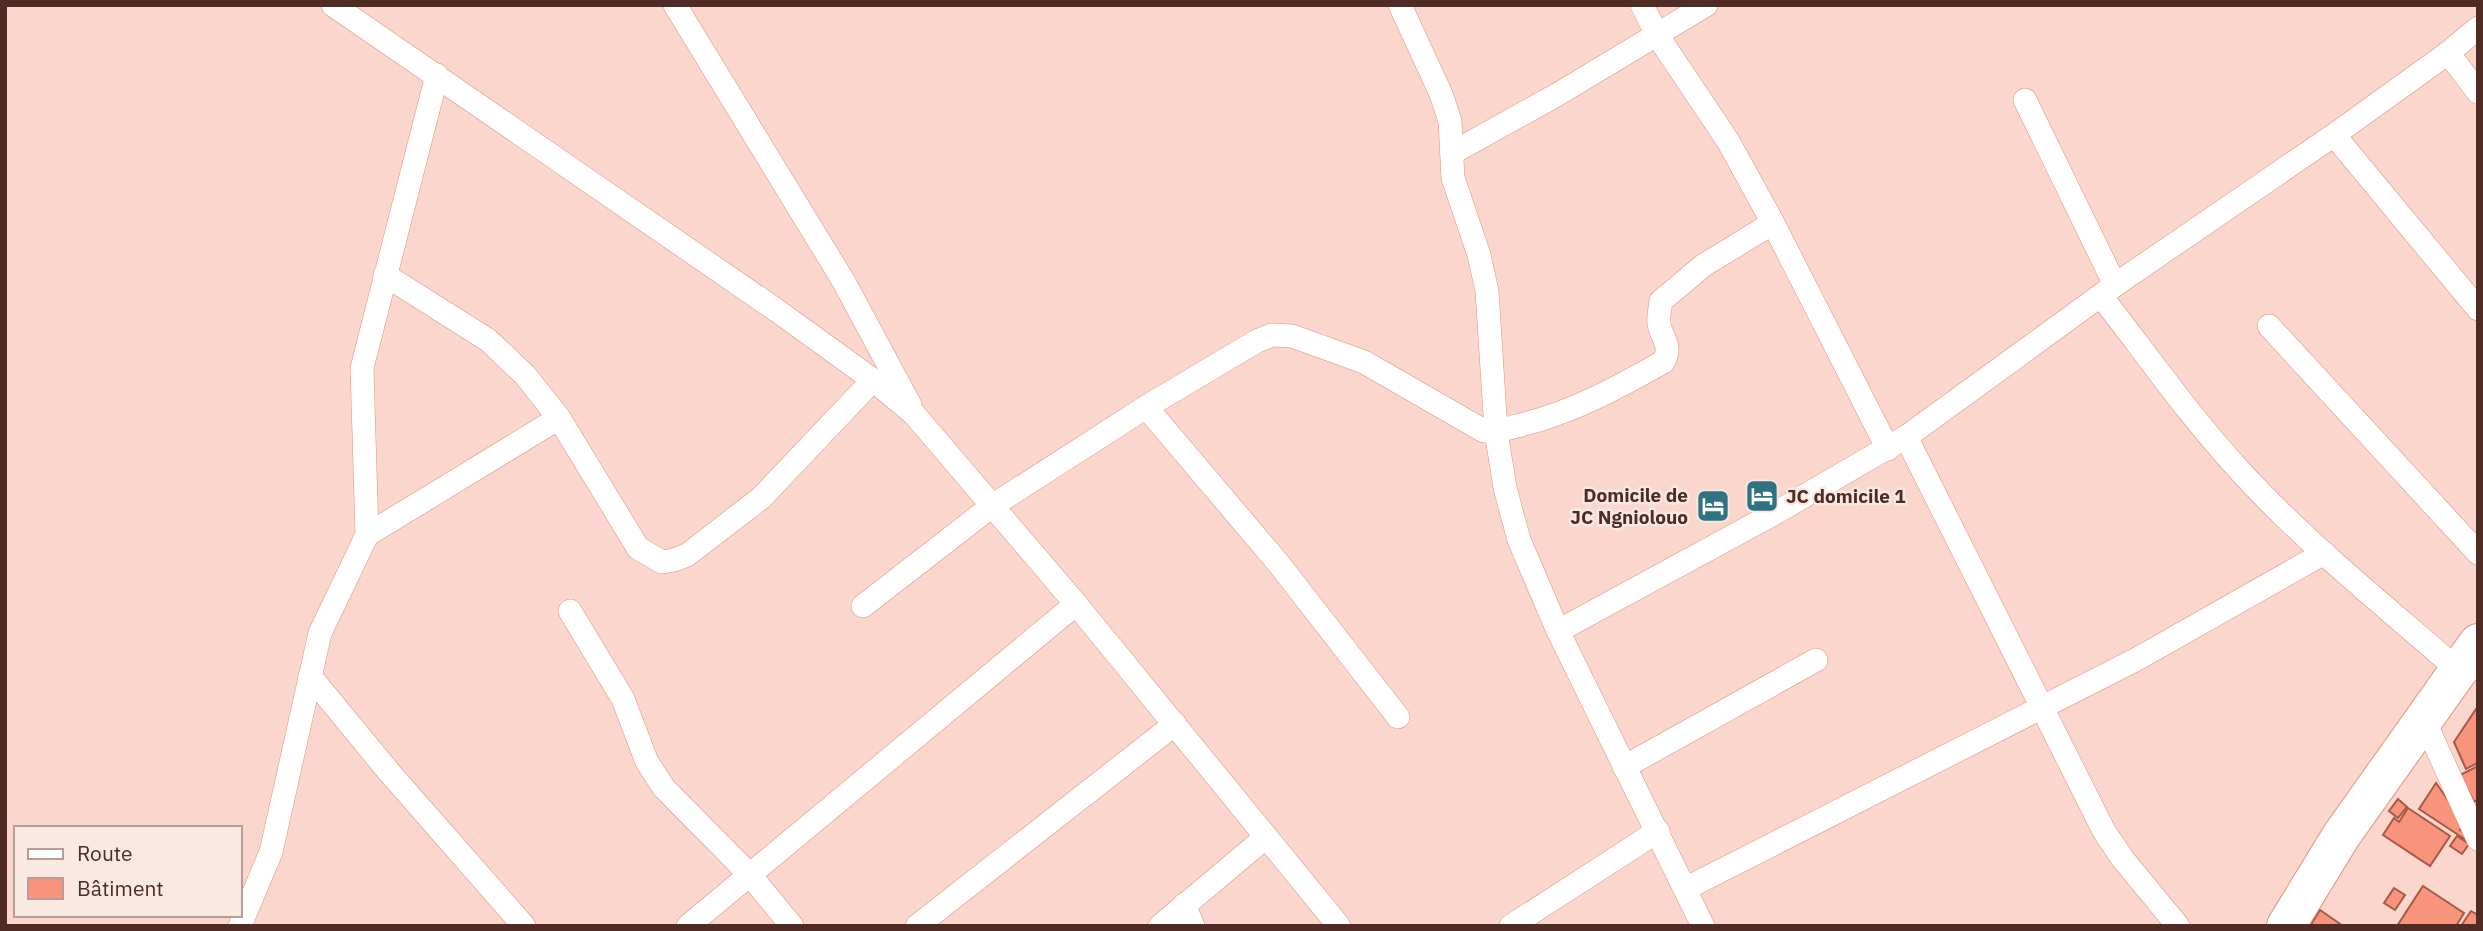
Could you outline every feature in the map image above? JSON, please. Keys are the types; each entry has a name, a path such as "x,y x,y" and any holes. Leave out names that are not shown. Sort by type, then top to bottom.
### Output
{"highway":[{"path":"2286,926 2341,836 2423,718 2471,662"}],"street":[{"path":"333,5 873,380 914,414 1076,604 1339,926"},
{"path":"675,5 844,282 914,414"},
{"path":"1400,5 1441,93 1450,121 1453,178 1479,255 1487,291 1496,431 1505,488 1519,540 1558,631 1703,926"},
{"path":"1642,5 1657,35 1728,142 1897,443 2042,708 2104,831 2122,858 2178,926"},
{"path":"1452,153 1560,93 1706,5"},
{"path":"1558,631 1777,512 1897,443 2108,290 2334,135 2448,53 2478,28"},
{"path":"2448,53 2478,92"},
{"path":"240,926 271,852 320,633 367,536 362,368 437,75"},
{"path":"2025,100 2108,290 2202,426 2241,472 2324,553 2471,662"},
{"path":"2334,135 2478,309"},
{"path":"863,606 992,506 1146,407 1257,341 1272,335 1292,336 1364,362 1484,430 1496,431 1554,417 1581,406 1663,362 1668,355 1668,345 1659,324 1661,301 1704,265 1773,223"},
{"path":"385,275 488,340 525,375 559,418 638,548 662,562 687,555 761,498 873,380"},
{"path":"2269,326 2478,553"},
{"path":"1146,407 1279,564 1398,717"},
{"path":"367,536 559,418"},
{"path":"1685,889 2137,659 2324,553"},
{"path":"688,926 1076,604"},
{"path":"570,611 623,699 647,762 664,788 749,874 792,926"},
{"path":"1624,767 1816,660"},
{"path":"310,676 405,791 524,926"},
{"path":"2423,718 2478,839"},
{"path":"917,926 1175,724"},
{"path":"1511,926 1658,831"},
{"path":"1160,926 1189,915 1266,836"}],"building":[{"path":"2478,706 2478,763 2466,769 2454,742"},
{"path":"2478,766 2478,800 2474,802 2460,775"},
{"path":"2436,783 2464,823 2460,830 2472,838 2469,842 2419,809"},
{"path":"2398,799 2407,807 2398,818 2389,811"},
{"path":"2408,808 2450,836 2430,866 2383,835 2394,818 2399,822"},
{"path":"2457,836 2469,844 2462,854 2450,846"},
{"path":"2423,886 2464,913 2456,926 2397,926"},
{"path":"2394,888 2405,895 2395,910 2384,903"},
{"path":"2320,910 2343,926 2310,926"},
{"path":"2471,911 2478,915 2478,926 2461,926"}],"place":[{"name":"JC domicile 1","path":"1762,496"},
{"name":"Domicile de JC Ngniolouo","path":"1713,506"}]}
